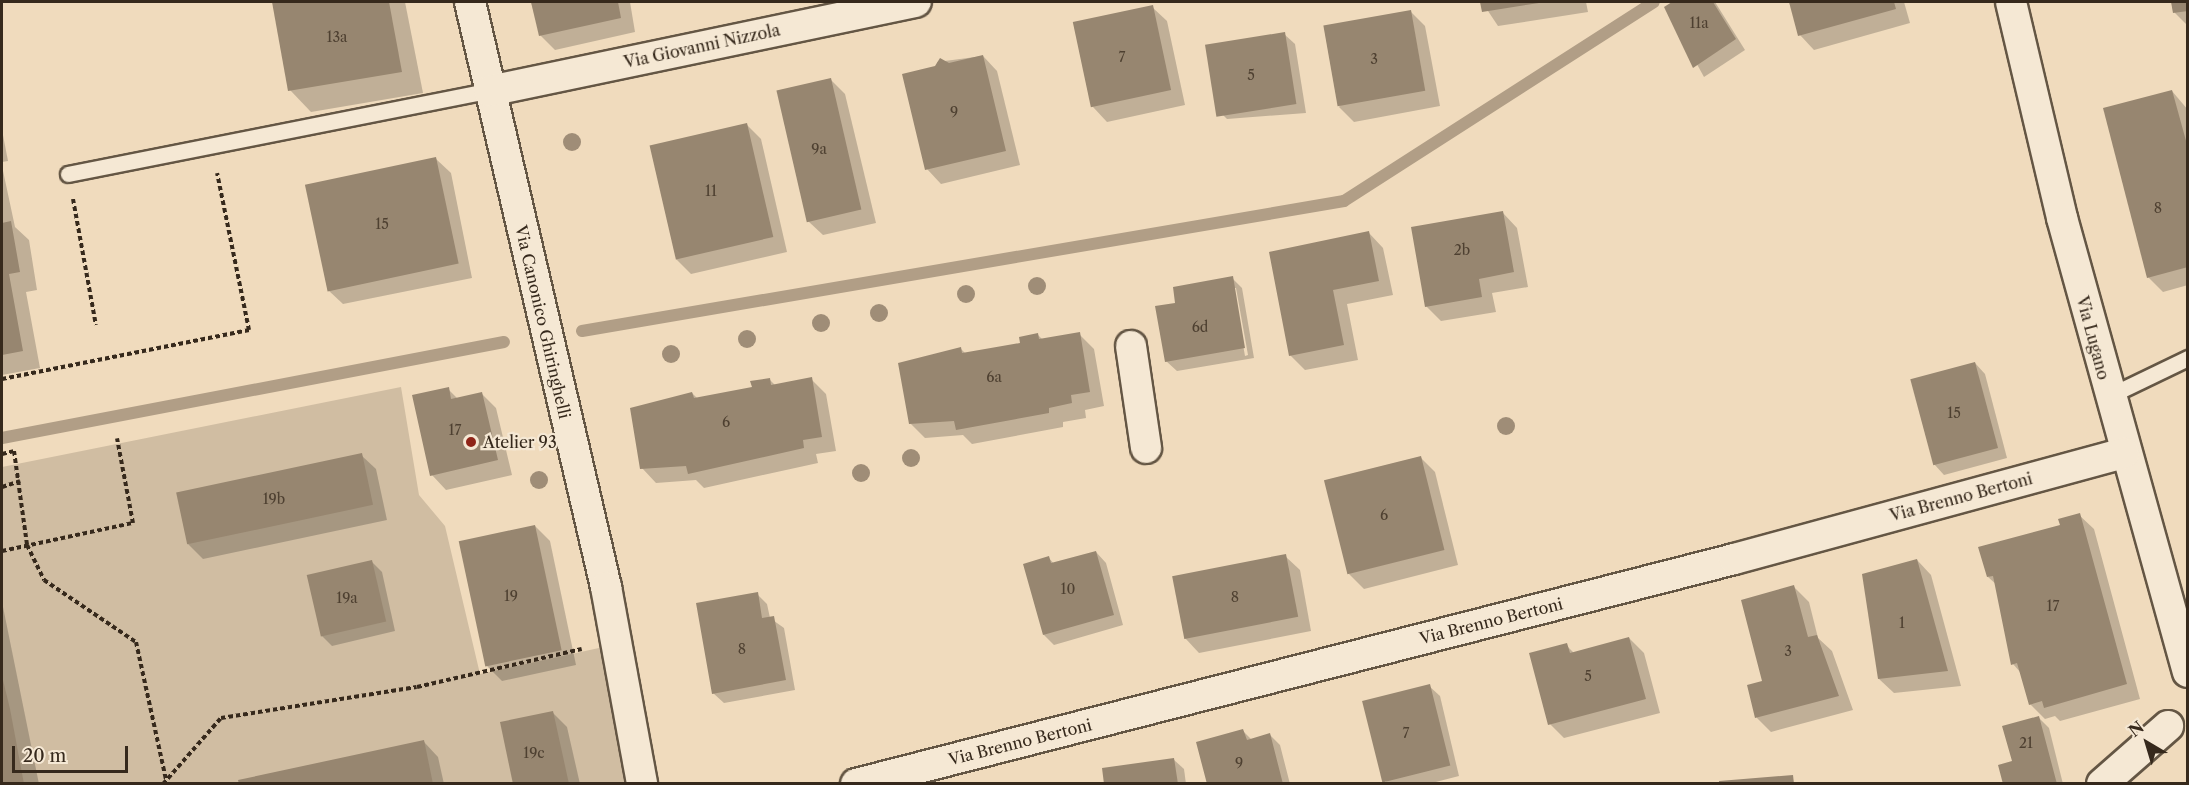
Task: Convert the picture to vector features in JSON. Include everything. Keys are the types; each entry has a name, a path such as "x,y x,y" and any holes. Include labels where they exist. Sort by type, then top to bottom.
{"street":[{"name":"Via Canonico Ghiringhelli","path":"470,2 618,641 642,783"},
{"name":"Via Giovanni Nizzola","path":"489,91 916,2"},
{"name":"Via Lugano","path":"2011,2 2109,396 2187,672"},
{"path":"1131,346 1146,448"},
{"name":"Via Brenno Bertoni","path":"856,783 1734,559 2124,453"},
{"path":"2102,783 2168,726"}],"lane":[{"path":"68,174 489,91"},
{"path":"2109,396 2187,358"}],"path":[{"path":"2,379 249,330 212,145"},
{"path":"68,174 96,325"},
{"path":"2,551 134,523 117,438"},
{"path":"2,454 14,451 20,481 27,545 44,580 136,642 164,782"},
{"path":"2,487 20,481"},
{"path":"164,782 221,718 417,687 618,641"}],"shaded area":[{"path":"401,387 419,495 445,526 480,674 608,646 637,784 2,784 2,467"}],"building":[{"path":"272,2 389,2 402,72 288,91"},
{"path":"531,2 618,2 621,18 539,36"},
{"path":"1480,2 1539,2 1539,3 1482,12"},
{"path":"1672,2 1713,2 1736,39 1693,68 1664,7"},
{"path":"1789,2 1894,2 1896,9 1798,36"},
{"path":"2171,2 2188,2 2188,11 2173,13"},
{"path":"1153,5 1171,90 1091,107 1073,22"},
{"path":"1411,10 1425,91 1338,106 1323,25"},
{"path":"1285,32 1296,104 1216,117 1205,45"},
{"path":"983,55 1006,151 925,170 902,74 935,66 940,58 949,63"},
{"path":"831,78 861,210 807,222 776,91"},
{"path":"2172,90 2188,148 2188,267 2147,278 2103,108"},
{"path":"747,123 773,237 676,259 650,145"},
{"path":"436,157 459,264 328,291 305,185"},
{"path":"1503,211 1514,272 1479,279 1482,297 1425,307 1411,227"},
{"path":"11,221 20,272 9,274 23,351 2,355 2,223"},
{"path":"1369,231 1379,281 1333,290 1344,345 1289,356 1269,252"},
{"path":"1233,276 1245,348 1165,362 1155,306 1175,303 1173,287"},
{"path":"1080,332 1090,392 1071,395 1072,403 1049,408 1049,413 956,430 954,421 909,424 898,363 961,347 962,353 1020,343 1019,337 1038,333 1039,339"},
{"path":"1975,362 1998,448 1933,465 1910,379"},
{"path":"812,377 822,437 803,440 804,448 688,474 686,466 640,469 630,408 692,392 694,398 752,387 750,381 770,378 771,385"},
{"path":"449,387 451,399 482,392 498,460 430,476 412,395"},
{"path":"362,453 373,505 187,544 176,493"},
{"path":"1421,456 1444,550 1347,574 1324,480"},
{"path":"2080,513 2127,684 2044,708 2042,701 2029,705 2017,663 2011,665 1993,576 1987,577 1978,547 2060,525 2058,519"},
{"path":"535,525 562,650 485,666 459,541"},
{"path":"1096,551 1114,615 1043,635 1023,564 1049,556 1051,563"},
{"path":"1286,554 1298,617 1184,639 1172,576"},
{"path":"1917,559 1948,671 1878,679 1862,574"},
{"path":"372,560 386,621 321,636 307,575"},
{"path":"1794,585 1808,637 1817,635 1839,696 1755,718 1747,685 1762,681 1741,600"},
{"path":"758,592 762,618 774,616 786,680 712,694 696,603"},
{"path":"1629,637 1646,699 1548,725 1529,653 1567,643 1570,653"},
{"path":"2,676 10,709 24,784 2,784"},
{"path":"1430,684 1450,766 1382,782 1362,701"},
{"path":"553,711 569,784 513,784 500,722"},
{"path":"2039,716 2057,784 2003,784 1998,765 2012,761 2002,726"},
{"path":"1243,729 1247,740 1270,733 1283,784 1207,784 1196,742"},
{"path":"424,740 433,784 239,784 238,780"},
{"path":"1174,758 1178,784 1104,784 1102,768"},
{"path":"1793,775 1794,784 1719,784 1719,781"}],"waterway":[{"path":"582,331 1344,201 1654,2"},
{"path":"2,438 504,342"}],"place":[{"name":"Atelier 93","path":"471,442"}]}
